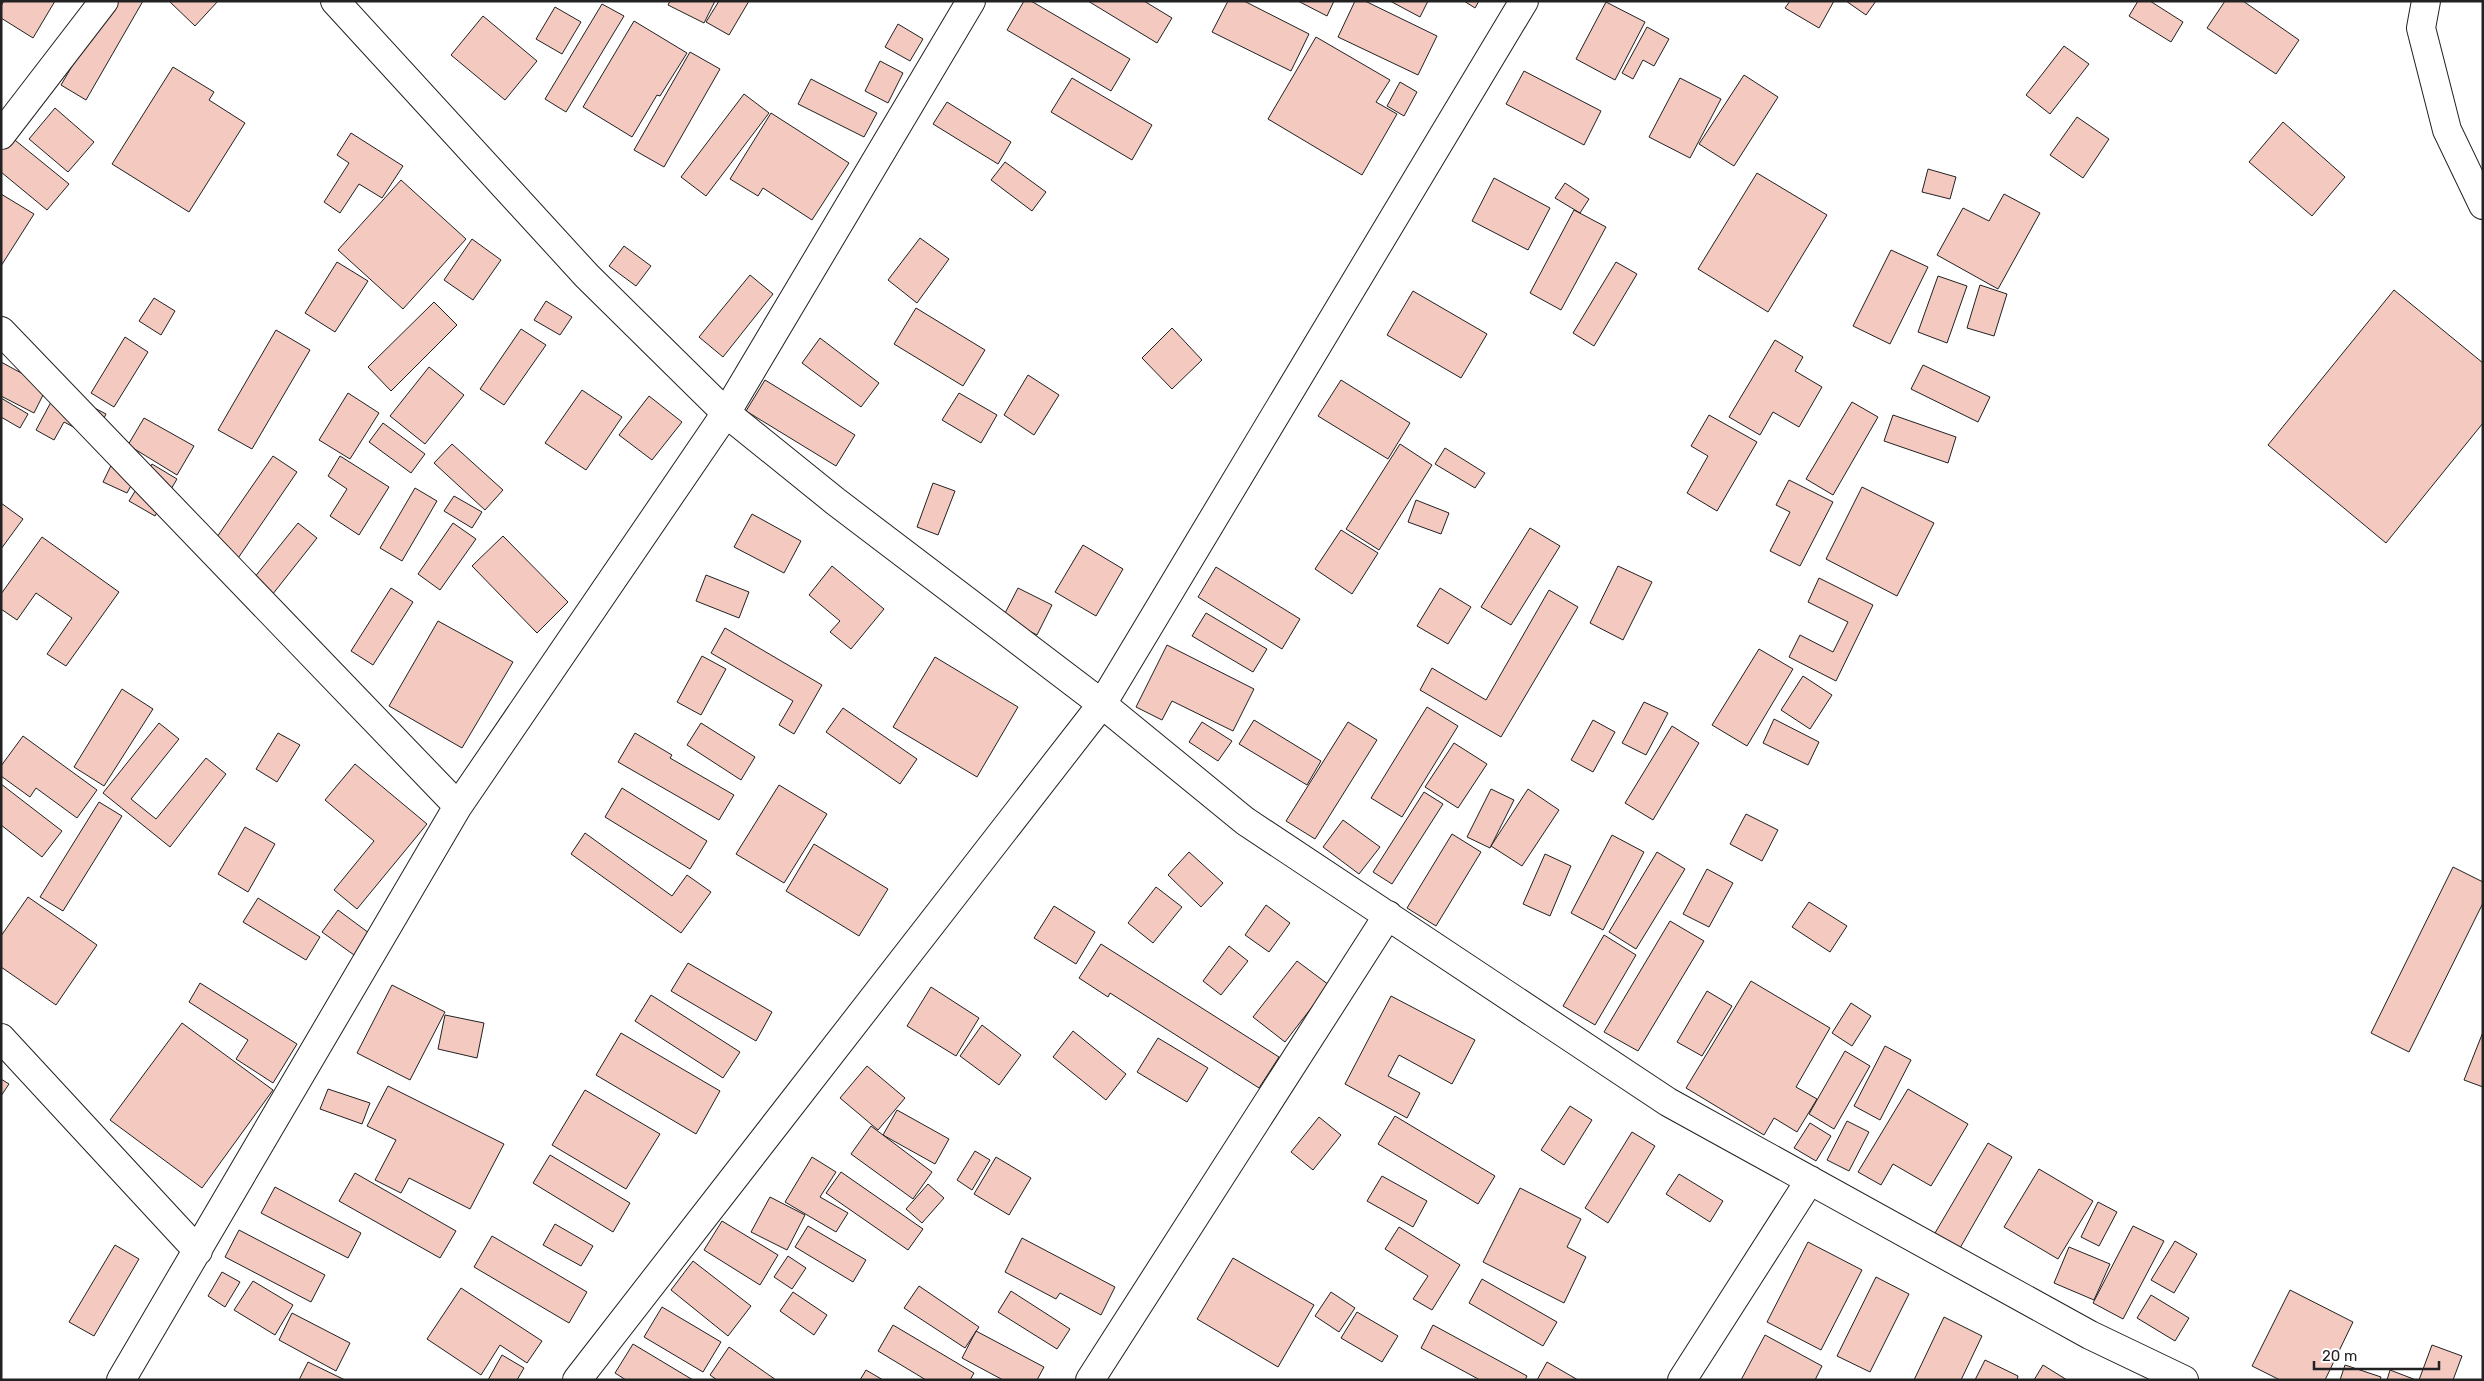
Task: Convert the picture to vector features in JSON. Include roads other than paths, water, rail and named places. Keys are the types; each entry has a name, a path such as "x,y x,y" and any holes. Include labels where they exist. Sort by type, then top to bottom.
{"street":[{"path":"1,135 104,1"},
{"path":"334,1 587,276 726,413 835,500 1102,704 1245,820 1668,1102 2090,1335 2184,1380"},
{"path":"120,1380 198,1251 458,806 726,413 971,1"},
{"path":"577,1380 1102,704 1524,1"},
{"path":"2426,1 2421,28 2447,130 2483,205"},
{"path":"1,331 458,806"},
{"path":"1090,1380 1388,915"},
{"path":"1,1038 198,1251"},
{"path":"1682,1380 1810,1180"}]}
